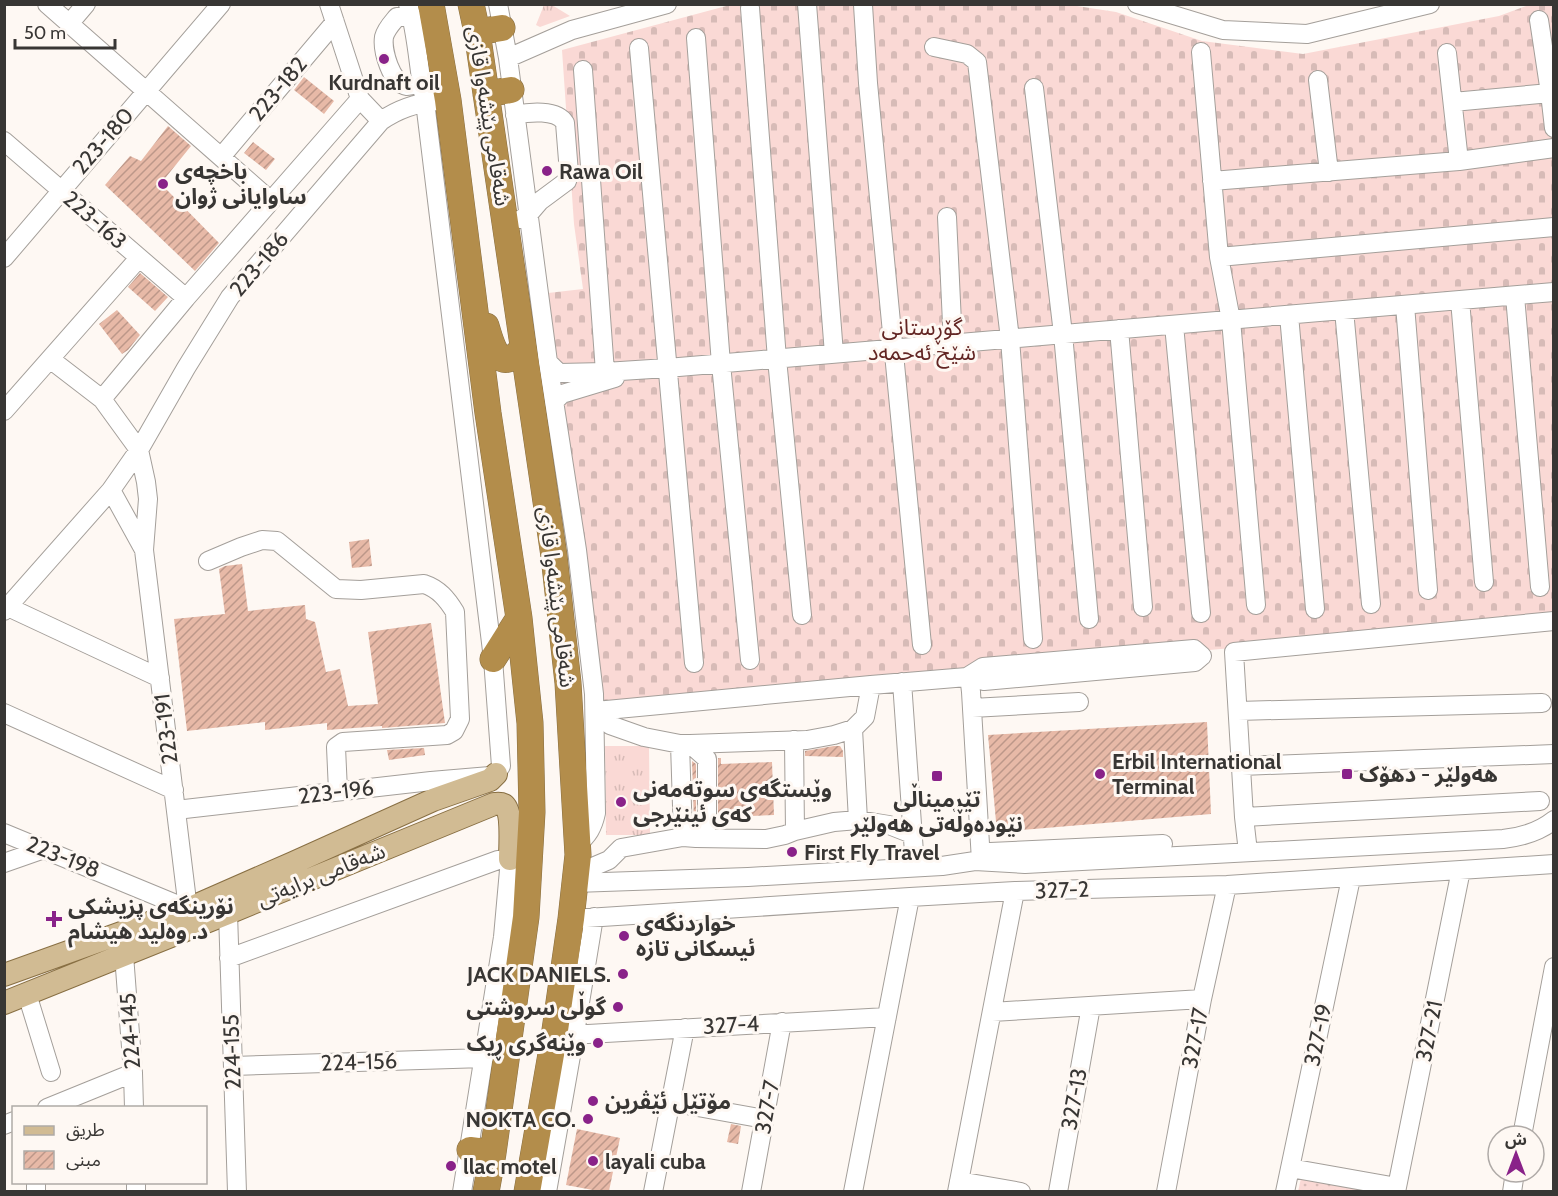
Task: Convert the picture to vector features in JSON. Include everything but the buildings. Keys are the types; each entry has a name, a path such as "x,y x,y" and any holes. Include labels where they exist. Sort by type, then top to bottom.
{"highway":[{"name":"شەقامی پێشەوا قازی","path":"471,4 486,94 518,221 523,348 541,472 566,553 568,682 578,855 575,879 583,918 554,1037 527,1191"},
{"name":"شەقامی پێشەوا قازی","path":"417,8 470,274 519,618 530,723 532,812 520,860 526,917 481,1152 486,1191"},
{"path":"477,32 500,16"},
{"path":"486,94 511,90"},
{"path":"470,274 497,356 504,360 511,359 523,348"},
{"path":"488,412 501,403 509,402 515,405 521,413 541,472"},
{"path":"493,659 519,618"},
{"path":"536,1145 548,1184"}],"main road":[{"name":"شەقامی برایەتی","path":"4,1003 228,913 433,800 490,780 496,774"},
{"name":"شەقامی برایەتی","path":"4,975 494,804 504,806 520,860"}],"street":[{"path":"47,4 271,201"},
{"path":"69,24 86,4"},
{"path":"146,91 221,4"},
{"path":"329,4 360,99 381,121"},
{"path":"508,58 572,30 667,4"},
{"path":"807,4 834,354"},
{"path":"1137,4 1223,30 1307,34 1430,4"},
{"path":"863,5 869,95 922,645"},
{"path":"421,83 407,86 398,82 390,71 384,40 386,31 397,17 417,8 421,83 436,101 493,659 501,759 501,766 496,774"},
{"path":"750,8 777,359 802,615"},
{"path":"500,16 515,115 518,221 548,363 554,402 566,553 596,711 596,813 591,829 586,837 577,844"},
{"path":"1539,20 1554,128"},
{"name":"223-182","path":"221,157 335,22"},
{"path":"696,38 721,364 750,660"},
{"path":"934,47 967,54 977,62 1010,339 1033,639"},
{"path":"639,48 694,663"},
{"path":"1201,52 1219,257 1231,320 1256,605"},
{"path":"1447,53 1459,160"},
{"path":"583,70 605,372"},
{"path":"1318,80 1329,172"},
{"path":"1034,88 1064,334 1089,619"},
{"name":"223-180","path":"4,258 146,91"},
{"path":"1453,102 1550,93"},
{"path":"102,399 186,298 360,99"},
{"name":"223-186","path":"6,609 111,490 139,450 230,297 381,121 401,109 436,101"},
{"path":"515,115 557,114 563,119 569,173 567,181 518,221"},
{"name":"223-163","path":"4,141 186,298"},
{"path":"1212,181 1459,160 1554,148"},
{"path":"947,217 953,344"},
{"path":"1219,257 1554,227"},
{"path":"4,411 139,258"},
{"path":"548,363 559,372 667,368 1554,292"},
{"path":"1515,296 1540,587"},
{"path":"1460,300 1484,582"},
{"path":"1405,305 1428,590"},
{"path":"1344,310 1371,604"},
{"path":"1289,315 1315,609"},
{"path":"1174,325 1201,613"},
{"path":"1119,329 1143,607"},
{"path":"50,359 102,399 139,450 148,499 144,550"},
{"path":"554,402 562,394 599,382 667,368"},
{"path":"111,490 144,550"},
{"path":"208,561 262,540 277,541 336,589 361,590 424,584 434,587 455,612 460,719 454,731 447,735 343,742 336,747 338,791"},
{"name":"223-191","path":"144,550 188,909"},
{"path":"6,609 160,678"},
{"path":"596,711 967,677 983,667 1194,649 1202,656 1554,621"},
{"path":"1234,652 1247,846"},
{"path":"967,677 970,683 972,708 981,857"},
{"path":"902,682 914,862"},
{"path":"596,711 610,724 644,737 685,744 807,740 853,729 865,717 871,685"},
{"path":"972,708 1079,702"},
{"path":"1238,711 1542,703"},
{"path":"4,713 174,790"},
{"path":"853,729 858,820"},
{"path":"794,740 795,831"},
{"path":"685,744 690,837"},
{"path":"685,744 707,759 707,824 706,828 690,837"},
{"path":"1242,766 1554,754"},
{"name":"223-196","path":"176,810 496,774"},
{"path":"1244,817 1540,801"},
{"path":"575,879 748,877 981,857 1247,846 1500,828 1554,819"},
{"path":"575,879 609,860 621,848 690,837 766,839 834,822 858,820 889,825 912,834"},
{"name":"223-198","path":"4,833 188,909"},
{"path":"4,863 44,849"},
{"path":"229,958 498,860 520,860 503,937 484,1058 481,1152 462,1191"},
{"name":"327-2","path":"583,918 1016,891 1227,885 1554,864"},
{"name":"327-21","path":"1396,1189 1461,870"},
{"name":"327-19","path":"1285,1191 1351,878"},
{"name":"327-17","path":"1166,1191 1202,999 1227,885"},
{"path":"1016,891 958,1186 1021,1191"},
{"path":"854,1191 910,897"},
{"name":"224-155","path":"228,913 237,1191"},
{"path":"548,1184 575,1033 583,918"},
{"name":"224-145","path":"124,955 134,1106"},
{"path":"1524,1124 1553,974"},
{"path":"27,994 51,1072"},
{"path":"992,1012 1202,999"},
{"name":"327-13","path":"1058,1191 1091,1006"},
{"name":"327-4","path":"575,1033 887,1017"},
{"name":"327-7","path":"751,1191 782,1022"},
{"path":"653,1191 685,1028"},
{"name":"224-156","path":"233,1066 484,1058"},
{"path":"50,1106 133,1073"},
{"path":"670,1102 764,1119"},
{"path":"1290,1168 1396,1189"}],"green space":[{"name":"گۆڕستانی شێخ ئەحمەد","path":"1064,4 1116,12 1202,41 1303,54 1499,16 1529,5 1553,5 1553,620 603,703 548,293 583,289 574,224 562,50 730,5"},
{"path":"544,5 552,5 570,16 540,27 536,25"},
{"path":"605,746 649,746 650,835 606,835"},
{"path":"1301,1178 1377,1192 1298,1192"}],"place":[{"name":"Kurdnaft oil","path":"384,59"},
{"name":"Rawa Oil","path":"547,171"},
{"name":"باخچەی ساوایانی ژوان","path":"163,184"},
{"name":"Erbil International Terminal","path":"1100,774"},
{"name":"هەولێر - دهۆک","path":"1347,774"},
{"name":"تێرمیناڵی نێودەوڵەتی هەولێر","path":"937,776"},
{"name":"وێستگەی سوتەمەنی کەی ئینێرجی","path":"621,802"},
{"name":"First Fly Travel","path":"792,852"},
{"name":"نۆرینگەی پزیشکی د. وەلید هیشام","path":"54,919"},
{"name":"خواردنگەی ئیسکانی تازە","path":"624,936"},
{"name":"JACK DANIELS.","path":"623,974"},
{"name":"گوڵی سروشتی","path":"618,1007"},
{"name":"وێنەگری ڕیک","path":"598,1043"},
{"name":"مۆتێل ئێڤرین","path":"593,1101"},
{"name":"NOKTA CO.","path":"588,1119"},
{"name":"layali cuba","path":"593,1161"},
{"name":"llac motel","path":"451,1166"}]}
